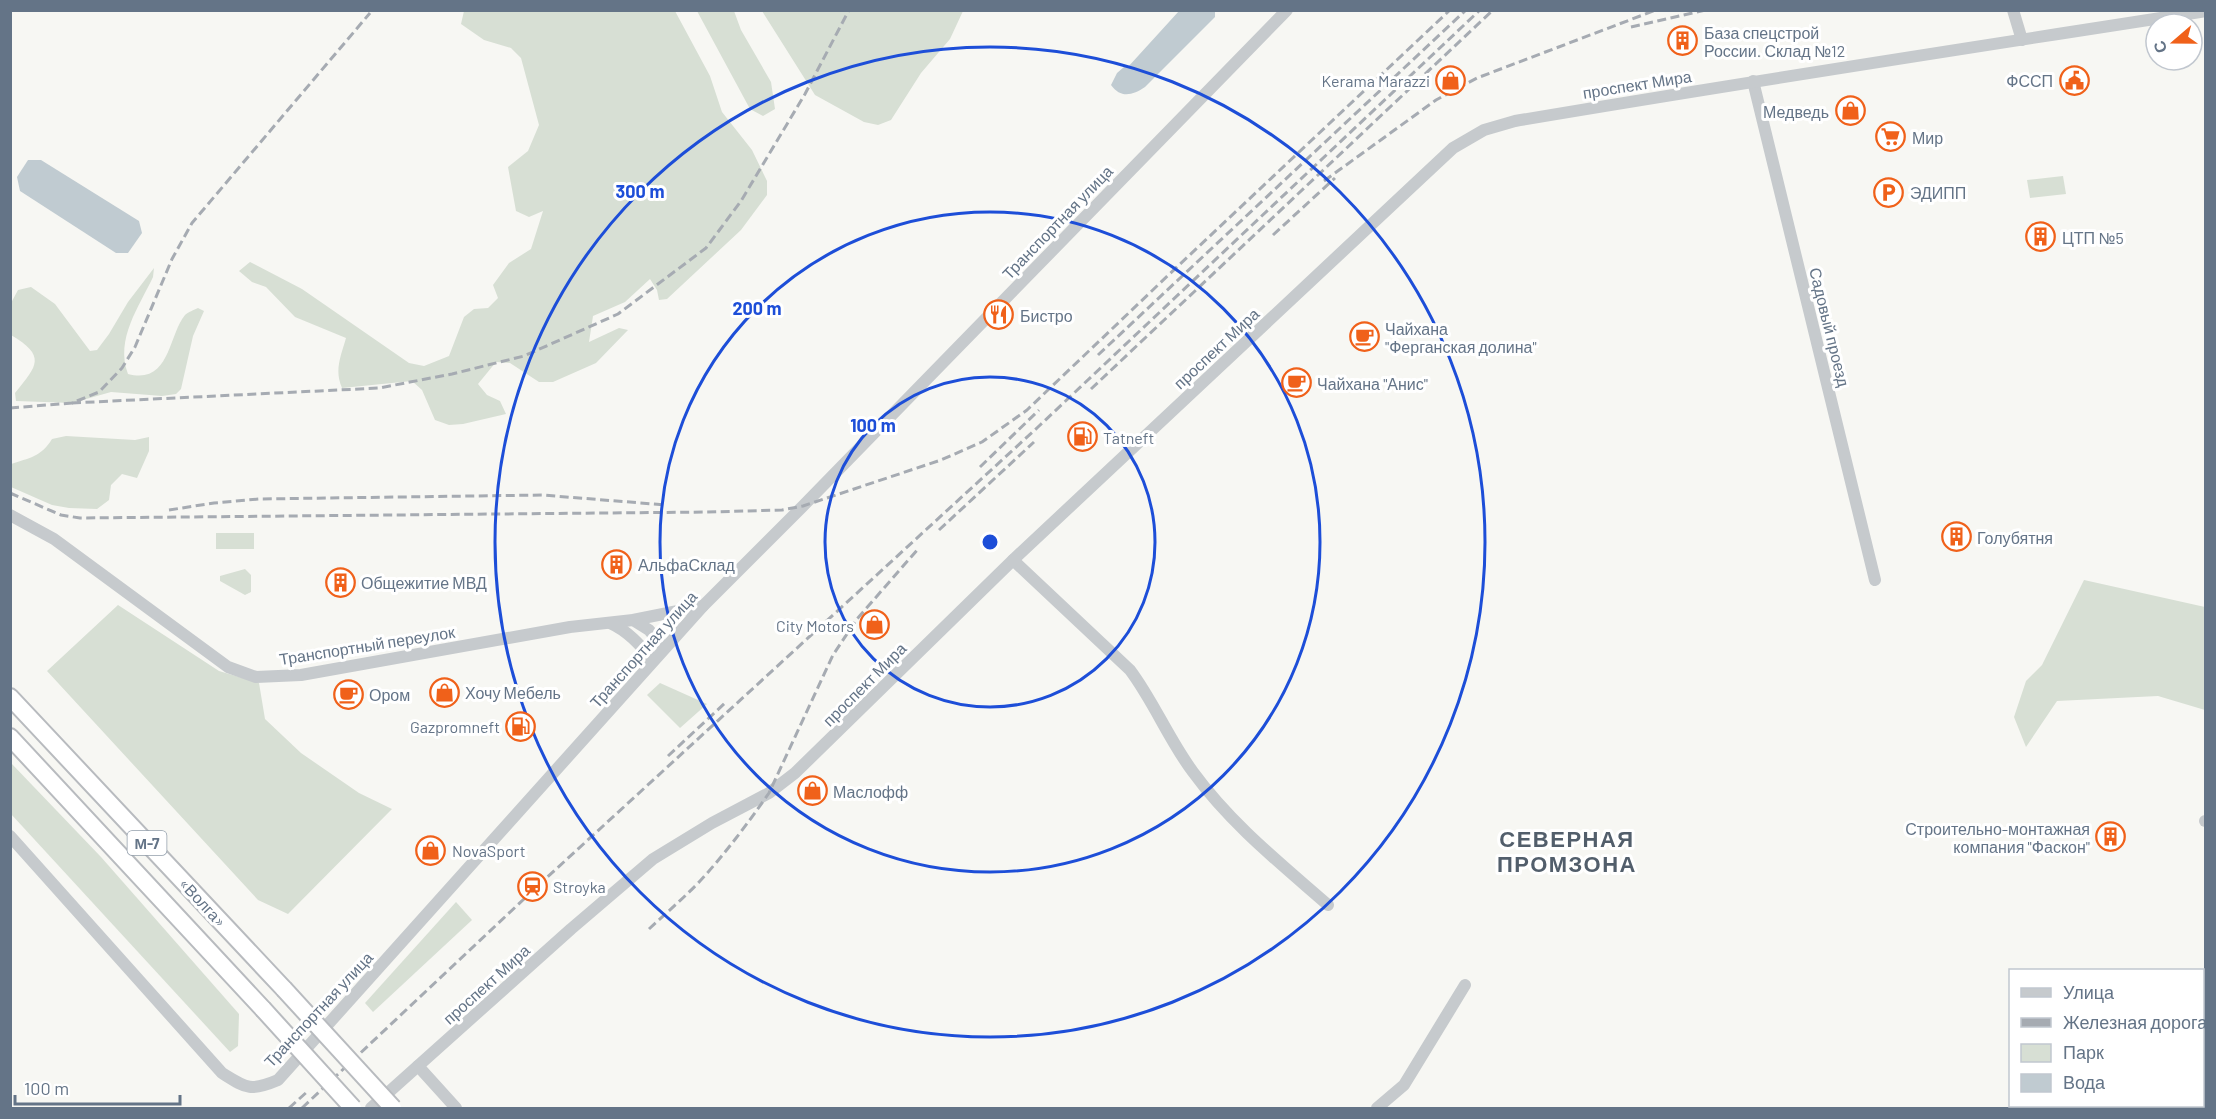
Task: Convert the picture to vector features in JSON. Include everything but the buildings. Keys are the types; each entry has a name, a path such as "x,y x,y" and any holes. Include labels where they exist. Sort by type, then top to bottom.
{"highway":[{"name":"«Волга»","path":"10,697 393,1108"},
{"name":"«Волга»","path":"10,737 353,1108"}],"street":[{"name":"Транспортная улица","path":"10,836 222,1072 243,1086 261,1087 278,1080 703,606 1287,10"},
{"path":"2013,10 2022,40"},
{"name":"проспект Мира","path":"371,1108 653,859 712,823 769,793 795,773 1012,560 1453,148 1484,130 1515,121 1753,81 2205,11"},
{"name":"Садовый проезд","path":"1753,81 1875,580"},
{"name":"Транспортный переулок","path":"10,515 54,539 228,667 256,677 301,675 570,627 633,620 703,606"},
{"path":"1012,560 1130,670 1193,772 1245,833 1328,905"},
{"path":"633,620 649,630 664,648"},
{"path":"610,623 621,627 653,660"},
{"path":"1377,1108 1404,1085 1465,985"},
{"path":"418,1066 456,1108"}],"green space":[{"path":"464,11 675,11 710,76 722,112 752,150 767,181 767,195 741,230 667,299 659,300 657,290 650,279 625,302 593,316 589,342 619,328 628,330 596,363 553,382 539,382 510,363 496,362 478,384 487,395 500,401 506,414 449,425 435,420 422,390 412,381 342,388 338,369 346,338 295,317 266,287 252,282 239,271 250,262 302,289 409,363 424,366 449,356 464,317 474,309 488,308 498,298 493,285 509,263 531,249 543,211 529,217 516,211 508,167 528,151 539,125 521,58 511,48 484,40 461,24"},
{"path":"697,11 734,11 741,30 771,82 775,109 763,116 750,109"},
{"path":"762,11 963,11 950,39 921,73 891,120 878,125 864,122 815,95"},
{"path":"2063,176 2066,194 2030,198 2027,180"},
{"path":"154,268 153,277 130,324 124,348 125,361 128,374 142,375 152,372 160,366 166,356 185,315 198,308 204,311 193,336 181,389 176,394 162,396 111,392 72,403 16,401 15,393 29,375 35,361 30,349 11,335 11,303 18,290 31,287 55,304 90,351 97,350 128,302"},
{"path":"66,436 135,440 149,437 149,451 137,478 122,474 111,485 109,500 97,509 52,505 11,487 11,464 39,453 52,439"},
{"path":"216,533 254,533 254,549 216,549"},
{"path":"245,569 251,575 251,592 245,595 220,581 220,576"},
{"path":"2084,580 2205,607 2205,710 2158,696 2057,701 2026,747 2014,717 2026,681 2042,665"},
{"path":"118,605 219,671 259,683 265,719 301,753 359,793 392,809 288,914 258,900 47,671"},
{"path":"660,683 707,704 680,728 647,695"},
{"path":"11,763 101,857 239,1014 238,1046 230,1052 11,814"},
{"path":"456,902 472,920 373,1012 365,1003"}],"water":[{"path":"1179,11 1215,11 1215,17 1145,87 1127,94 1115,89 1111,85 1117,73 1124,67 1128,67"},
{"path":"28,160 41,160 139,221 142,233 128,253 116,253 20,191 17,177"}],"railway":[{"path":"72,403 379,388 452,374 524,356 618,314 706,248 741,201 805,94 849,10"},
{"path":"10,493 61,515 80,518 782,510 803,506 941,460 982,442 1027,410 1450,10"},
{"path":"1098,355 1466,10"},
{"path":"302,1108 542,882 1038,427 1480,10"},
{"path":"1091,389 1493,10"},
{"path":"1324,181 1436,100 1477,78 1656,10"},
{"path":"1631,27 1706,10"},
{"path":"10,408 72,403 99,392 122,368 135,347 172,259 192,223 370,13"},
{"path":"1273,235 1335,178"},
{"path":"980,467 1039,410"},
{"path":"939,530 1034,442"},
{"path":"169,510 259,499 542,495 666,505"},
{"path":"649,929 709,871 769,793 833,655 857,619 918,549"},
{"path":"668,756 725,703"},
{"path":"289,1108 308,1091"}],"place":[{"name":"База спецстрой России. Склад №12","path":"1683,41"},
{"name":"Kerama Marazzi","path":"1451,80"},
{"name":"ФССП","path":"2074,80"},
{"name":"Медведь","path":"1850,111"},
{"name":"Мир","path":"1891,137"},
{"name":"ЭДИПП","path":"1889,192"},
{"name":"ЦТП №5","path":"2041,237"},
{"name":"Бистро","path":"999,315"},
{"name":"Чайхана \"Ферганская долина\"","path":"1364,337"},
{"name":"Чайхана \"Анис\"","path":"1296,383"},
{"name":"Tatneft","path":"1082,437"},
{"name":"Голубятня","path":"1956,537"},
{"name":"АльфаСклад","path":"617,564"},
{"name":"Общежитие МВД","path":"340,582"},
{"name":"City Motors","path":"875,625"},
{"name":"Хочу Мебель","path":"444,692"},
{"name":"Ором","path":"348,694"},
{"name":"Gazpromneft","path":"521,726"},
{"name":"Маслофф","path":"812,791"},
{"name":"Строительно-монтажная компания \"Фаскон\"","path":"2111,837"},
{"name":"NovaSport","path":"431,850"},
{"name":"Stroyka","path":"532,886"}],"district":[{"name":"СЕВЕРНАЯ ПРОМЗОНА","path":"1567,850"}]}
